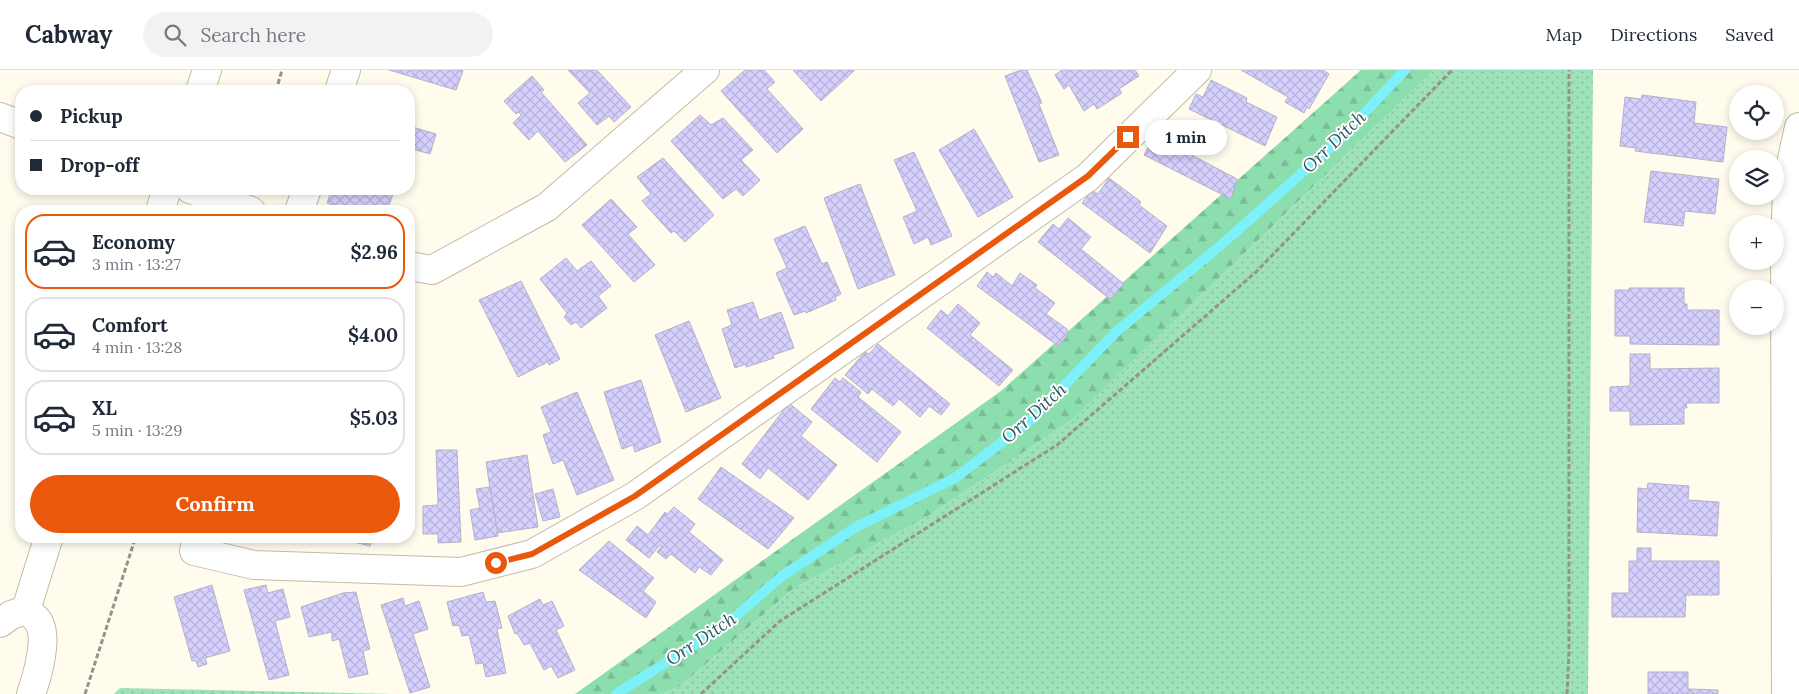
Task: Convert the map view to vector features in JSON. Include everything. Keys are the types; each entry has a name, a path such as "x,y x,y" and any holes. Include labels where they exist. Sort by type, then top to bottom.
{"street":[{"path":"202,85 207,70"},
{"path":"341,85 346,70"},
{"path":"415,267 432,270 547,207 705,70"},
{"path":"197,543 194,551 254,565 461,572 532,554 635,496 1088,176 1197,70"},
{"path":"0,117 15,123"},
{"path":"1786,694 1793,556 1785,236 1788,177 1799,127"},
{"path":"207,195 234,205"},
{"path":"26,610 47,543"},
{"path":"0,623 11,615 26,610"},
{"path":"26,610 39,622 42,639 39,670 31,694"}],"path":[{"path":"278,85 282,70"},
{"path":"701,694 780,621 1057,445 1256,272 1452,70"},
{"path":"1567,694 1569,652 1569,70"},
{"path":"84,694 134,543"}],"green space":[{"path":"1361,70 1434,70 1072,420 925,518 793,589 679,687 660,694 575,694 1001,391"},
{"path":"1434,70 1593,70 1588,694 660,694 679,687 793,589 925,518 1072,420"},
{"path":"120,688 395,694 114,694"}],"building":[{"path":"389,70 460,70 463,71 456,90"},
{"path":"568,70 597,70 631,107 614,122 609,116 597,125 578,103 590,93"},
{"path":"745,70 764,70 775,82 767,89 803,129 777,153 721,91"},
{"path":"793,70 853,70 854,71 821,101"},
{"path":"1021,70 1027,70 1042,103 1039,104 1059,155 1039,162 1005,76"},
{"path":"1062,70 1135,70 1139,76 1119,89 1122,93 1097,109 1094,104 1084,111 1069,85 1064,89 1055,75"},
{"path":"1241,70 1323,70 1329,74 1309,109 1307,107 1304,113 1285,102 1288,97"},
{"path":"532,76 544,90 541,92 587,145 565,162 538,131 529,140 513,123 521,115 519,112 516,114 504,101"},
{"path":"1211,80 1247,98 1246,102 1277,117 1265,146 1189,109 1196,94 1203,97"},
{"path":"1642,95 1696,102 1694,123 1727,127 1723,162 1635,151 1636,148 1620,146 1625,97 1641,99"},
{"path":"700,115 711,125 723,118 753,150 741,160 760,180 743,196 736,189 723,199 671,141"},
{"path":"1170,126 1195,140 1188,153 1237,179 1231,199 1144,155 1155,135 1162,139"},
{"path":"415,128 436,134 430,154 415,150"},
{"path":"974,129 1013,197 978,217 939,150"},
{"path":"914,152 952,236 931,245 928,237 914,244 903,217 917,211 894,160"},
{"path":"663,158 714,215 685,242 674,231 671,233 642,201 651,194 637,177"},
{"path":"1651,171 1719,179 1715,214 1685,211 1683,226 1644,222"},
{"path":"1109,178 1141,202 1139,205 1167,226 1150,253 1082,203 1092,190 1098,194"},
{"path":"860,184 895,275 858,289 824,198"},
{"path":"330,195 393,195 389,205 333,205 327,203"},
{"path":"611,199 637,227 628,234 655,265 634,282 582,225"},
{"path":"1068,218 1091,237 1081,249 1124,284 1110,299 1038,242 1053,224 1059,229"},
{"path":"805,226 822,264 827,262 841,294 835,297 836,300 806,313 805,311 794,315 776,273 787,268 774,239"},
{"path":"566,258 577,271 591,261 611,286 598,296 607,308 581,328 576,322 571,325 564,317 567,313 540,279"},
{"path":"987,272 993,277 996,273 1012,286 1020,273 1037,285 1035,288 1055,303 1046,314 1067,329 1068,335 1058,346 977,286"},
{"path":"521,281 560,359 549,365 546,359 546,363 518,377 479,300"},
{"path":"1629,288 1684,288 1684,304 1687,304 1687,310 1719,310 1719,345 1630,344 1630,336 1615,336 1615,290 1629,290"},
{"path":"753,302 759,320 781,312 794,348 773,355 774,358 746,367 746,364 735,368 722,329 732,325 727,310"},
{"path":"958,304 980,323 970,335 1013,370 999,386 927,328 941,310 948,316"},
{"path":"689,321 721,398 686,412 655,335"},
{"path":"878,344 950,404 941,415 929,406 920,417 899,399 893,406 872,389 868,394 845,375 865,352 869,354"},
{"path":"1630,354 1650,354 1650,369 1719,368 1719,403 1686,403 1687,408 1684,408 1684,424 1630,425 1630,411 1610,411 1610,387 1630,386"},
{"path":"835,378 840,382 843,378 861,392 858,397 901,432 877,462 811,409"},
{"path":"641,380 661,442 635,452 633,445 622,449 604,392"},
{"path":"577,392 614,480 577,495 563,460 553,464 543,435 551,432 541,407"},
{"path":"789,403 812,422 801,436 837,465 808,500 768,468 760,479 742,464"},
{"path":"436,450 457,450 461,542 438,543 438,534 423,534 423,506 438,505"},
{"path":"527,455 538,527 497,533 486,462"},
{"path":"721,467 794,518 768,549 698,499"},
{"path":"1648,483 1689,486 1688,500 1719,502 1717,536 1637,532 1638,488 1647,489"},
{"path":"490,487 498,536 475,540 470,510 480,508 476,489"},
{"path":"553,489 560,517 543,521 535,494"},
{"path":"674,507 695,524 689,532 723,560 711,575 699,567 695,573 671,554 666,559 657,552 662,546 660,545 649,558 626,540 637,526 648,535 665,512 667,514"},
{"path":"609,541 654,578 643,591 656,602 646,618 579,570"},
{"path":"358,543 371,543 370,546"},
{"path":"1637,548 1651,548 1651,561 1719,561 1719,595 1686,595 1685,617 1612,617 1612,593 1629,593 1629,561 1637,561"},
{"path":"212,585 230,651 205,658 207,664 198,667 196,661 192,661 174,597"},
{"path":"266,585 268,593 283,589 290,617 275,621 289,675 269,680 244,590"},
{"path":"356,592 370,649 363,651 368,674 349,678 339,639 332,641 332,632 309,637 301,607 343,593"},
{"path":"483,592 486,602 495,601 502,628 497,629 506,673 486,677 483,663 476,664 469,635 462,636 459,625 453,626 447,602"},
{"path":"403,598 405,606 419,601 428,629 413,634 430,687 410,693 381,605"},
{"path":"540,599 543,605 552,601 564,626 556,630 575,670 558,678 551,666 544,670 530,643 524,645 517,633 515,634 508,616"},
{"path":"1648,672 1688,672 1688,689 1718,690 1718,694 1648,694"}],"waterway":[{"name":"Orr Ditch","path":"616,694 727,624 782,576 856,527 955,478 1031,420 1116,332 1227,240 1341,138 1405,70"}],"route":[{"path":"496,563 532,554 635,496 1088,176 1128,137"}]}
